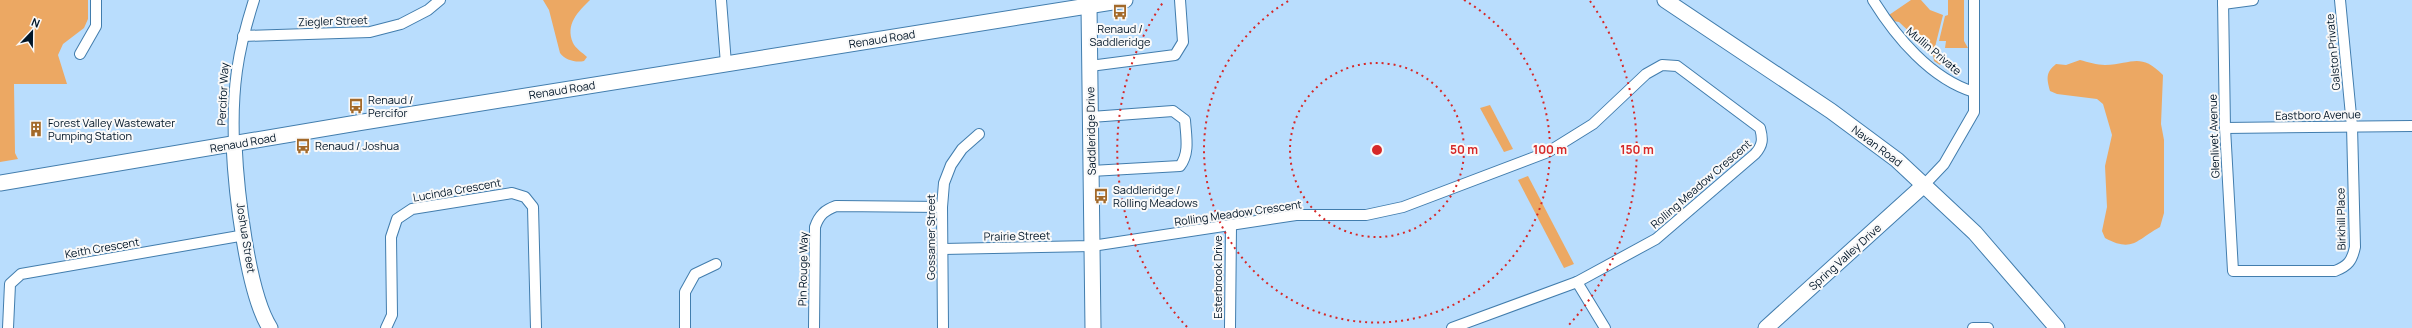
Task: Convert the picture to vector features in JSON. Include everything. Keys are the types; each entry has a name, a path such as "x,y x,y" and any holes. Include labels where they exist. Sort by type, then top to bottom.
{"street":[{"path":"80,54 96,26 96,0"},
{"name":"Percifor Way","path":"234,144 234,87 243,36 254,0"},
{"name":"Ziegler Street","path":"243,36 370,32 401,24 428,10 440,0"},
{"path":"721,0 726,64"},
{"name":"Renaud Road","path":"0,183 1125,0"},
{"path":"1090,66 1175,55 1183,42 1180,0"},
{"name":"Navan Road","path":"1666,0 1837,116 1897,160 1975,234 2056,328"},
{"name":"Mullin Private","path":"1873,0 1896,35 1909,48 1958,87 1974,92"},
{"path":"1924,185 1944,164 1970,122 1974,112 1974,0"},
{"path":"2223,2 2253,0"},
{"name":"Galston Private","path":"2340,0 2352,126"},
{"name":"Glenlivet Avenue","path":"2223,2 2225,128 2232,271"},
{"name":"Saddleridge Drive","path":"1090,6 1093,328"},
{"name":"Rolling Meadow Crescent","path":"1092,246 1296,215 1366,215 1402,207 1548,152 1593,124 1646,74 1662,66 1677,66 1760,128 1763,139 1761,147 1755,154 1656,239 1577,282 1452,328"},
{"path":"1091,117 1173,111 1185,120 1187,138 1185,159 1180,166 1091,171"},
{"name":"Birkhill Place","path":"2232,271 2335,271 2345,267 2349,263 2353,258 2355,247 2352,126"},
{"name":"Eastboro Avenue","path":"2225,128 2412,126"},
{"name":"Gossamer Street","path":"943,328 942,207 944,183 951,165 962,150 979,134"},
{"name":"Joshua Street","path":"234,144 245,235 256,294 264,317 270,328"},
{"name":"Spring Valley Drive","path":"1766,328 1924,185"},
{"name":"Lucinda Crescent","path":"386,328 392,315 391,237 398,218 412,209 512,193 525,198 533,207 536,328"},
{"name":"Pin Rouge Way","path":"814,328 815,227 819,218 827,209 836,206 942,207"},
{"name":"Esterbrook Drive","path":"1230,328 1231,226"},
{"name":"Keith Crescent","path":"8,328 10,284 21,274 245,235"},
{"name":"Prairie Street","path":"943,249 1092,246"},
{"path":"685,328 685,292 695,274 716,264"},
{"path":"1577,282 1605,328"},
{"path":"1973,328 1988,328"}],"shaded area":[{"path":"0,0 88,0 88,19 84,28 63,44 58,55 67,84 14,84 15,153 18,159 0,162"},
{"path":"543,0 590,0 577,14 571,30 574,45 587,57 584,61 578,62 571,60 560,53 549,10"},
{"path":"1911,0 1921,0 1930,10 1943,15 1934,51 1944,59 1940,65 1934,61 1933,54 1899,22 1893,21 1889,15"},
{"path":"1948,0 1964,0 1964,41 1968,48 1945,48 1946,41 1939,41 1945,16 1948,15"},
{"path":"2080,60 2105,65 2142,61 2155,68 2163,75 2161,124 2164,140 2164,213 2160,227 2128,245 2114,242 2105,238 2102,231 2107,207 2105,166 2112,135 2103,104 2097,99 2057,94 2050,91 2048,73 2052,67 2056,64 2066,65"},
{"path":"1490,105 1513,149 1504,152 1480,108"},
{"path":"1528,176 1574,264 1564,268 1518,180"}],"place":[{"name":"Renaud / Saddleridge","path":"1120,12"},
{"name":"Renaud / Percifor","path":"356,106"},
{"name":"Forest Valley Wastewater Pumping Station","path":"36,129"},
{"name":"Renaud / Joshua","path":"303,146"},
{"name":"Saddleridge / Rolling Meadows","path":"1101,196"}]}
